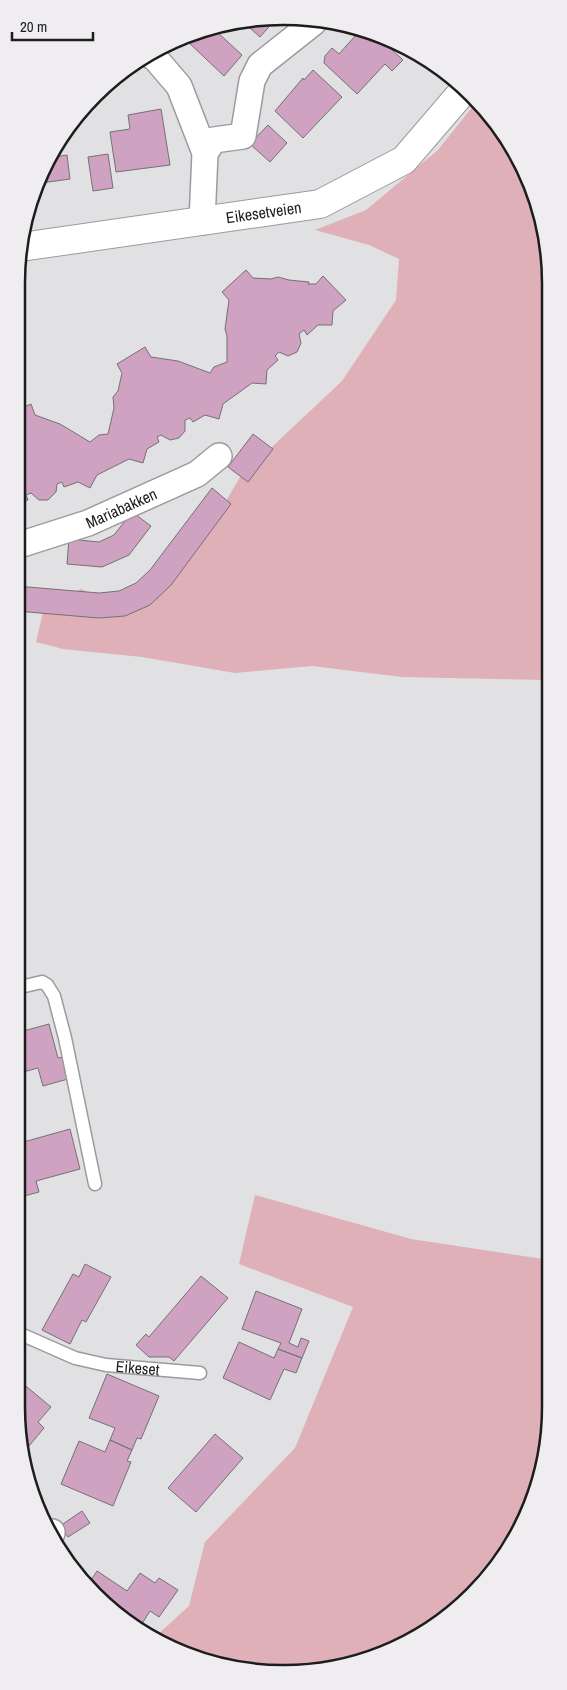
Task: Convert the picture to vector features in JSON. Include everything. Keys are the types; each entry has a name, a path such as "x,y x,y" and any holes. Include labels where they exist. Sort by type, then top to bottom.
{"main road":[{"name":"Eikesetveien","path":"28,246 320,204 404,160 460,95"}],"street":[{"path":"205,153 214,140 243,136 251,101 252,82 260,65 309,27"},
{"path":"156,59 179,86 205,153 202,222"},
{"name":"Mariabakken","path":"25,543 88,523 197,474 219,456"}],"lane":[{"path":"25,986 42,982 47,985 54,996 65,1038 95,1184"},
{"name":"Eikeset","path":"25,1336 75,1358 106,1365 200,1373"}],"shaded area":[{"path":"472,107 489,126 515,169 528,200 537,233 542,284 542,680 402,677 312,666 235,673 142,657 63,649 36,642 44,608 81,589 135,612 177,577 208,532 240,477 342,381 396,300 399,259 369,245 315,230 366,210 438,150"},
{"path":"255,1195 411,1239 542,1259 542,1406 540,1440 528,1490 515,1521 489,1564 454,1601 413,1630 367,1651 317,1663 284,1665 250,1663 200,1651 160,1633 189,1606 205,1542 295,1448 353,1307 239,1264"}],"building":[{"path":"270,26 260,37 249,27"},
{"path":"219,34 242,55 224,76 189,43"},
{"path":"355,36 391,49 403,60 392,71 385,64 357,94 324,63 325,56 332,48 339,54"},
{"path":"313,70 342,97 303,138 275,111 303,78 304,80"},
{"path":"161,109 170,165 116,172 110,132 130,129 128,115"},
{"path":"268,125 287,143 270,162 250,144"},
{"path":"108,154 113,188 93,191 88,157"},
{"path":"67,155 70,179 46,182 52,169 59,156"},
{"path":"246,270 253,278 271,279 278,277 309,282 308,284 316,284 323,276 346,300 333,311 332,325 318,325 307,335 304,330 299,334 301,343 297,352 288,356 279,352 275,356 278,360 267,370 266,384 252,383 223,404 219,419 205,415 193,422 190,418 185,420 185,431 179,438 170,440 161,435 157,437 159,442 147,449 143,463 129,459 97,475 90,488 78,482 64,487 62,482 57,484 56,492 48,500 39,500 31,493 26,495 28,500 25,501 25,406 31,404 35,415 60,424 90,442 99,435 108,434 114,408 113,397 118,391 122,373 117,364 145,347 151,357 178,361 210,373 214,367 227,362 227,336 225,329 229,300 222,292"},
{"path":"253,434 273,449 248,482 228,467"},
{"path":"212,488 231,504 171,585 150,605 125,616 99,618 25,612 25,587 99,593 119,591 136,583 150,570"},
{"path":"132,512 151,526 129,555 102,567 67,564 69,539 99,542 114,535"},
{"path":"49,1024 58,1058 63,1057 68,1079 43,1086 38,1068 25,1072 25,1031"},
{"path":"70,1129 80,1169 36,1181 39,1192 25,1196 25,1142"},
{"path":"85,1264 111,1277 86,1322 82,1320 70,1344 42,1330 73,1274 79,1277"},
{"path":"201,1276 228,1298 174,1361 169,1357 149,1357 136,1345 146,1334 149,1337"},
{"path":"256,1291 302,1309 289,1343 298,1347 301,1338 309,1341 302,1358 278,1349 281,1343 242,1329"},
{"path":"239,1342 274,1358 278,1349 302,1358 296,1373 284,1369 270,1400 223,1378"},
{"path":"107,1374 159,1396 141,1439 137,1438 132,1450 110,1440 115,1428 89,1418"},
{"path":"25,1385 51,1407 38,1422 44,1428 29,1446 27,1440"},
{"path":"215,1434 243,1458 196,1512 168,1488"},
{"path":"110,1440 132,1450 127,1461 131,1462 113,1506 61,1484 79,1441 105,1452"},
{"path":"82,1511 90,1523 68,1537 60,1526"},
{"path":"97,1571 127,1591 140,1573 155,1583 159,1578 178,1590 159,1617 150,1611 143,1623 126,1612 91,1579"}]}
